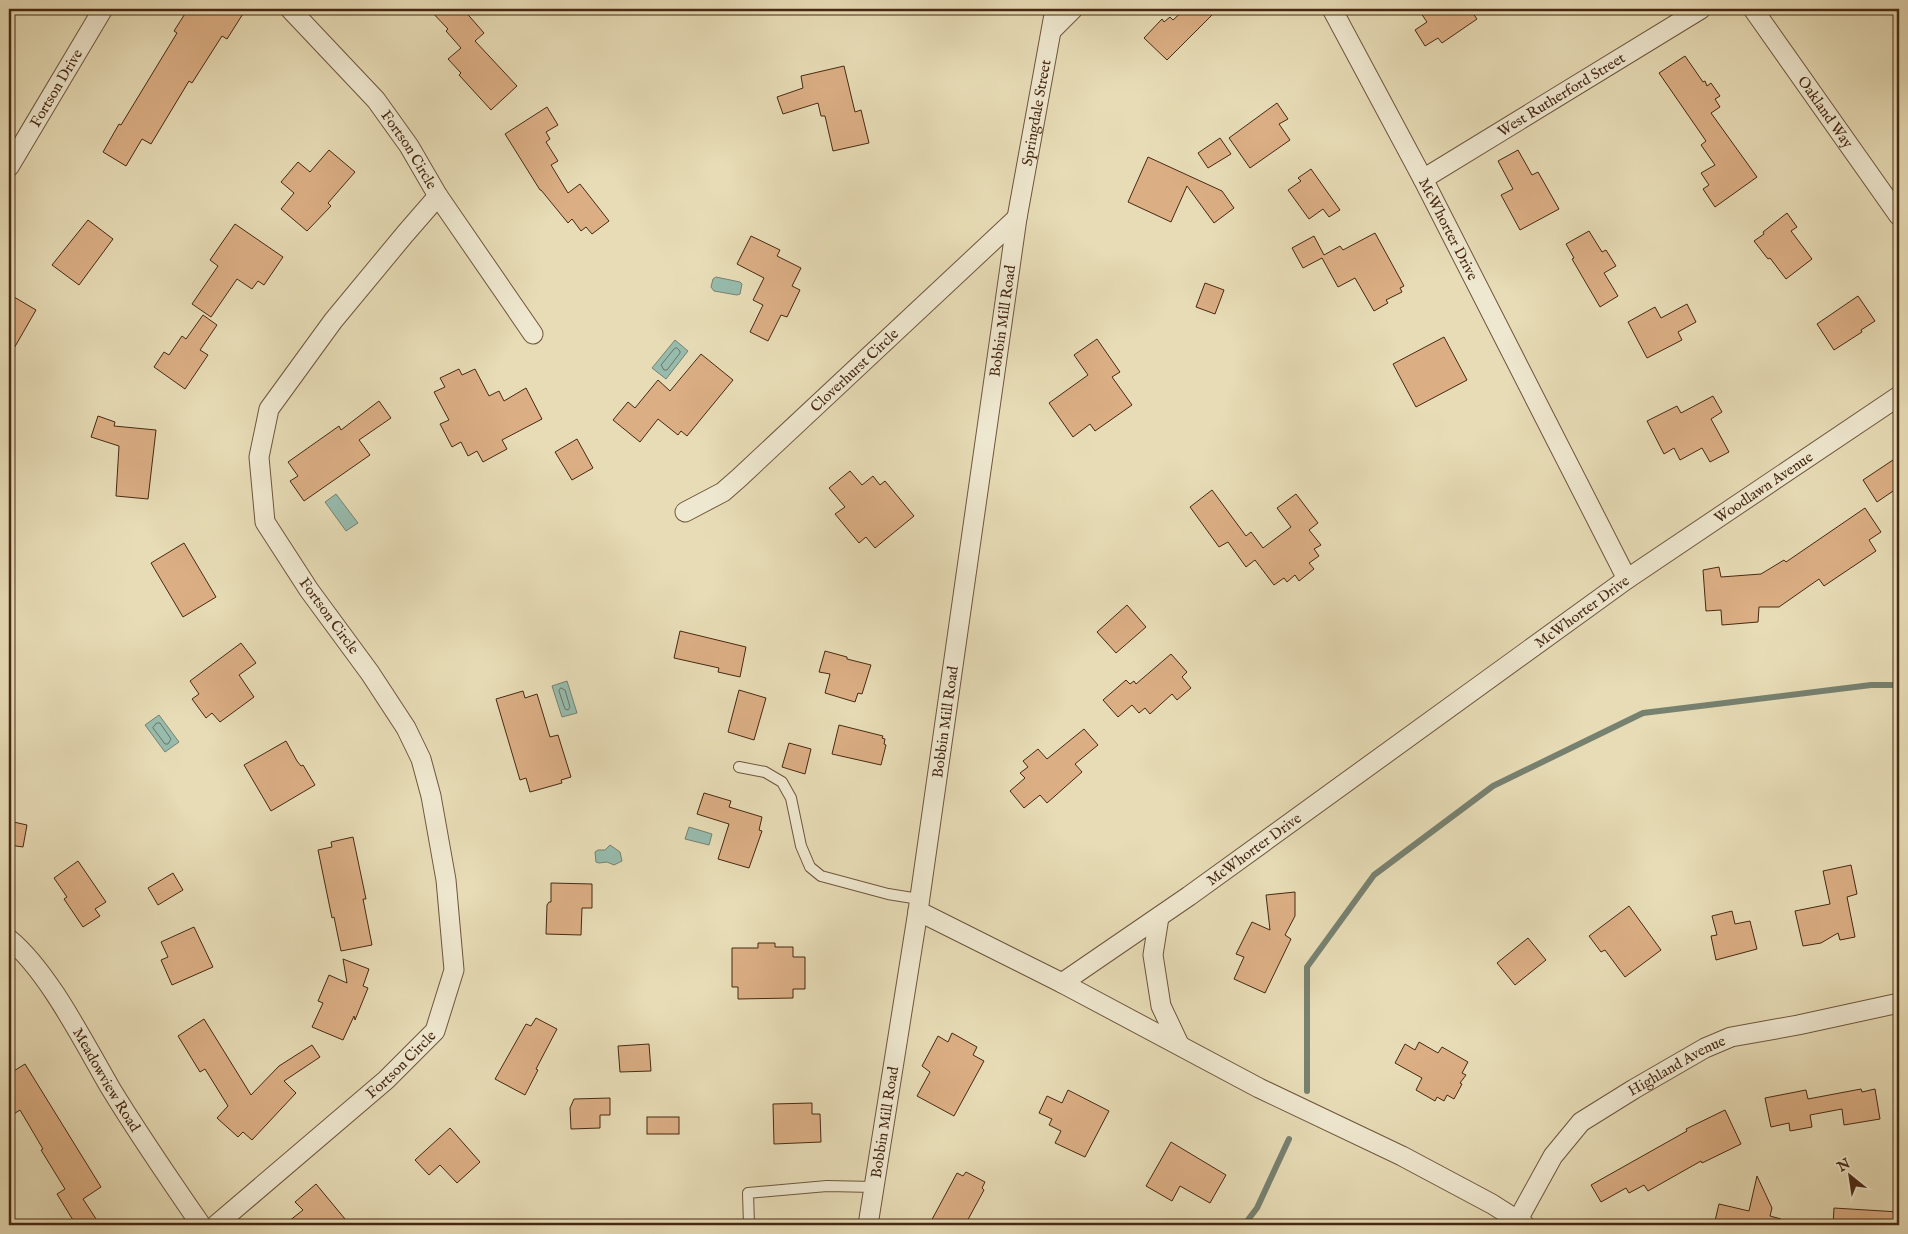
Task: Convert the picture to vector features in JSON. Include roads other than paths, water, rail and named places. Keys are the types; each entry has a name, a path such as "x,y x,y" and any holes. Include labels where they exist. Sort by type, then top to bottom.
{"street":[{"name":"Fortson Drive","path":"9,167 103,9"},
{"name":"Fortson Circle","path":"216,1225 386,1080 435,1031 454,970 446,880 431,796 420,759 406,728 370,673 309,590 265,522 259,457 269,409 334,321 438,196 409,146 376,100 290,9"},
{"name":"Springdale Street","path":"1018,218 1055,9"},
{"path":"1052,30 1073,9"},
{"name":"McWhorter Drive","path":"1062,983 1159,917 1627,579 1423,180 1332,9"},
{"name":"West Rutherford Street","path":"1423,180 1701,9"},
{"name":"Oakland Way","path":"1753,9 1899,216"},
{"path":"438,196 534,334"},
{"name":"Cloverhurst Circle","path":"684,512 723,492 739,478 1018,218"},
{"name":"Bobbin Mill Road","path":"868,1225 918,905 1018,218"},
{"name":"Woodlawn Avenue","path":"1627,579 1899,396"},
{"path":"918,905 1259,1088 1402,1156 1492,1204 1519,1224"},
{"path":"1159,917 1153,955 1161,1006 1179,1044"},
{"name":"Meadowview Road","path":"9,939 21,949 53,992 128,1116 201,1225"},
{"name":"Highland Avenue","path":"1519,1224 1554,1156 1581,1122 1705,1048 1731,1037 1798,1025 1899,1003"}],"lane":[{"path":"739,767 765,772 782,782 791,798 801,846 810,867 821,876 888,894 918,905"},
{"path":"749,1225 748,1193 827,1186 875,1187"}],"water":[{"path":"716,277 740,282 742,284 740,294 714,291 711,287 713,279"},
{"path":"675,340 688,351 666,379 652,368"},
{"path":"336,494 358,523 346,531 325,502"},
{"path":"567,681 577,713 562,717 552,686"},
{"path":"159,715 179,742 165,752 145,725"},
{"path":"689,827 712,834 709,845 685,839"},
{"path":"610,845 620,852 622,861 614,865 607,862 596,862 595,852 605,850"}],"waterway":[{"path":"1307,1091 1307,967 1374,875 1493,786 1643,713 1871,685 1899,685"},
{"path":"1244,1225 1257,1208 1289,1139"}]}
